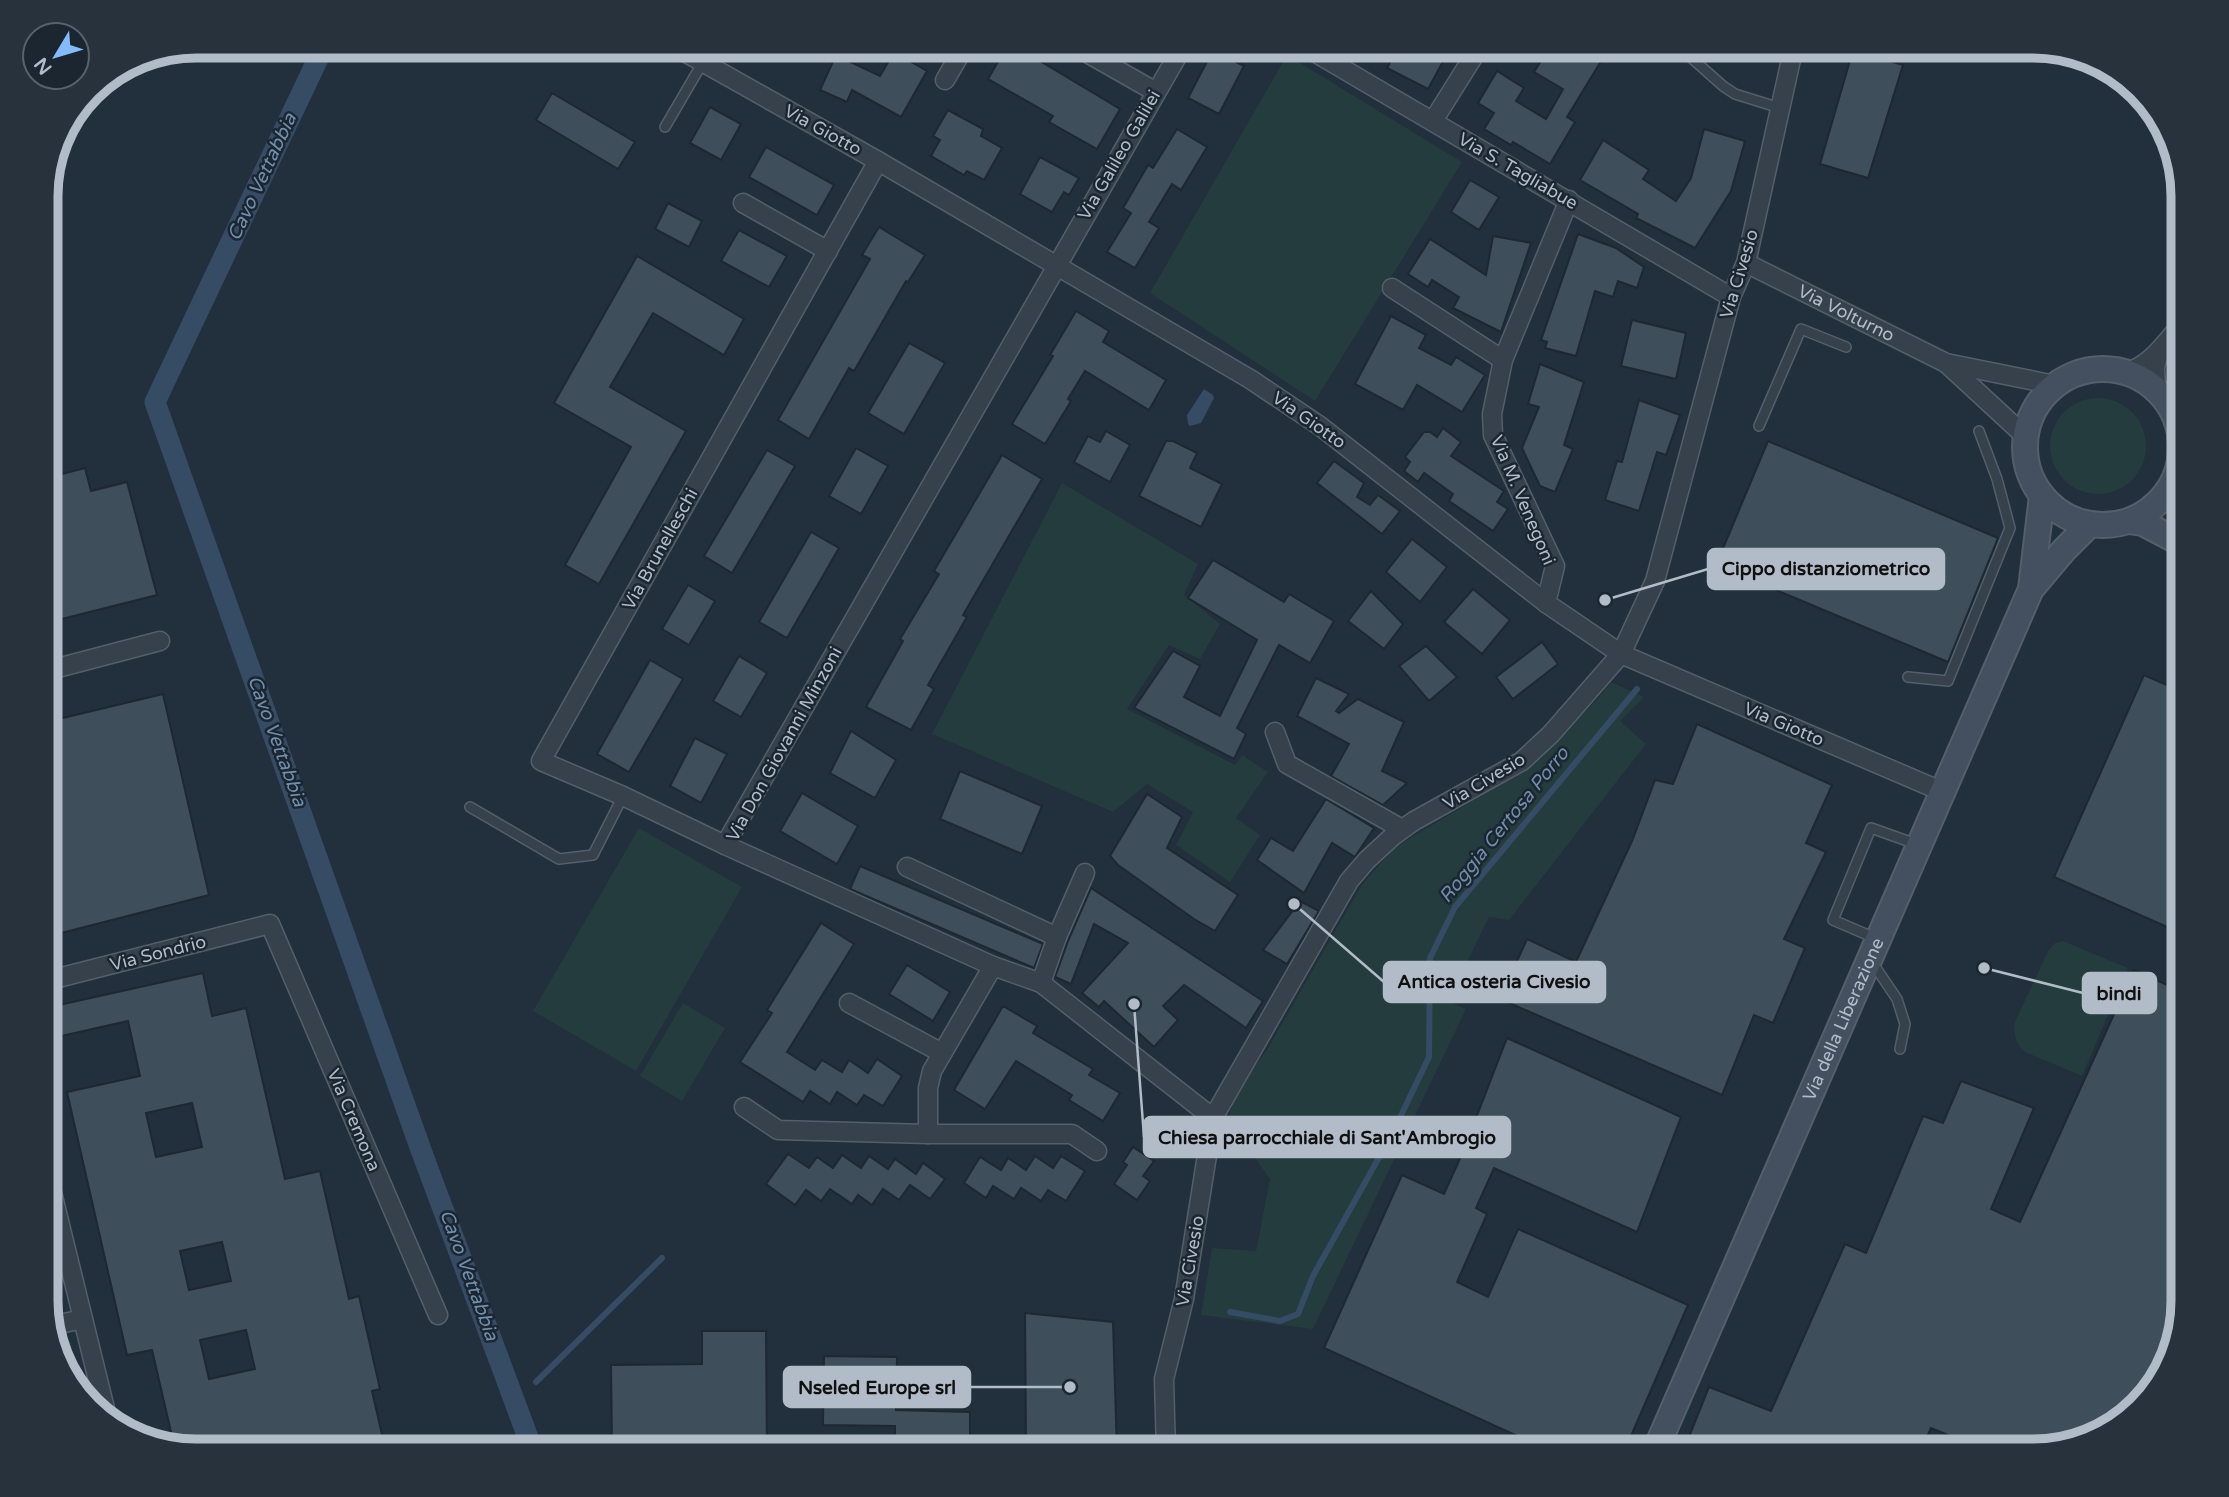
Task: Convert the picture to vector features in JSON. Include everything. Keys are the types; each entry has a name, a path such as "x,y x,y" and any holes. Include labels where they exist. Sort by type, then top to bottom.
{"street":[{"name":"Via Giotto","path":"697,58 1250,379 1320,426 1546,603 1621,654 1941,791"},
{"path":"946,80 958,58"},
{"path":"1096,58 1156,92"},
{"name":"Via Galileo Galilei","path":"1056,264 1176,58"},
{"name":"Via S. Tagliabue","path":"1325,58 1731,296"},
{"path":"1433,121 1472,58"},
{"name":"Via Civesio","path":"1166,1439 1164,1379 1184,1299 1213,1118 1349,881 1367,860 1402,830 1522,761 1551,734 1621,654 1655,581 1731,296 1746,262 1791,58"},
{"name":"Via Brunelleschi","path":"725,845 623,796 541,761 878,161"},
{"name":"Via M. Venegoni","path":"1546,603 1555,566 1493,435 1492,414 1503,360 1569,200"},
{"path":"743,203 828,251"},
{"name":"Via Volturno","path":"1746,262 1946,363 2025,436"},
{"name":"Via Don Giovanni Minzoni","path":"1056,264 725,845 993,966 1041,982 1213,1118"},
{"path":"1392,288 1503,360"},
{"path":"2127,372 2137,369 2171,337"},
{"path":"2156,389 2155,367 2160,350"},
{"name":"Via Volturno","path":"1946,363 2055,384"},
{"path":"2171,407 2156,389 2127,372 2106,368 2081,372 2055,384 2039,402 2025,436 2026,460 2032,481 2042,496 2063,514 2090,524 2111,525 2129,521 2146,513 2171,486"},
{"name":"Via della Liberazione","path":"1660,1439 2031,589 2038,550 2042,496"},
{"path":"2129,521 2143,523 2171,538"},
{"name":"Via della Liberazione","path":"2031,589 2090,524"},
{"path":"58,668 160,642"},
{"path":"1275,732 1287,764 1402,830"},
{"path":"907,867 1057,937"},
{"path":"1041,982 1085,873"},
{"name":"Via Sondrio","path":"58,978 270,925"},
{"name":"Via Cremona","path":"270,925 438,1315"},
{"path":"928,1134 928,1088 932,1071 993,966"},
{"path":"849,1003 942,1053"},
{"path":"744,1107 778,1130 1072,1134 1097,1151"},
{"path":"58,1217 104,1404"},
{"path":"60,1324 83,1319"}],"lane":[{"path":"1692,58 1735,94 1780,108"},
{"path":"665,127 703,62"},
{"path":"1759,426 1801,329 1846,348"},
{"path":"1908,677 1948,681 1978,601 2010,528 1997,479 1979,431"},
{"path":"470,807 559,859 593,855 623,796"},
{"path":"1900,1049 1905,1024 1898,999 1873,949 1833,920 1871,828 1918,844"}],"green space":[{"path":"1285,58 1292,58 1462,162 1315,401 1150,293"},
{"path":"2098,398 2116,401 2132,412 2143,428 2146,446 2143,464 2132,480 2116,491 2098,494 2080,491 2064,480 2053,464 2050,446 2053,428 2064,412 2080,401"},
{"path":"1062,483 1198,564 1184,595 1220,624 1200,659 1169,645 1127,709 1235,765 1242,755 1268,772 1236,818 1260,835 1230,882 1176,845 1193,812 1147,784 1113,812 932,734"},
{"path":"1611,682 1644,697 1620,721 1646,744 1509,920 1489,917 1448,1001 1466,1009 1313,1329 1201,1315 1212,1248 1256,1251 1270,1179 1228,1120 1235,1093 1267,1050 1361,886 1395,847 1518,774 1597,700"},
{"path":"639,828 742,887 636,1071 533,1011"},
{"path":"2063,941 2128,968 2082,1076 2025,1052 2014,1033 2014,1024 2048,951 2055,943"},
{"path":"683,1003 725,1028 682,1101 640,1076"},
{"path":"70,1340 78,1374 68,1354 64,1342"}],"water":[{"path":"1204,389 1214,398 1201,423 1190,426 1187,415"}],"building":[{"path":"835,58 842,58 880,76 890,58 904,58 927,71 901,117 852,90 847,102 820,90"},
{"path":"1000,58 1035,58 1120,109 1097,149 1049,122 1053,116 988,79"},
{"path":"1209,58 1228,58 1244,66 1219,114 1188,98"},
{"path":"1392,58 1445,58 1428,89 1387,68"},
{"path":"1543,58 1603,58 1567,117 1575,122 1550,164 1513,142 1511,145 1484,129 1494,113 1478,103 1497,71 1524,88 1516,101 1546,119 1563,89 1534,72"},
{"path":"1851,58 1880,58 1903,65 1868,178 1820,164"},
{"path":"552,93 635,142 618,169 536,120"},
{"path":"710,107 741,124 721,160 690,143"},
{"path":"948,110 983,129 981,136 1002,148 984,180 967,171 964,175 931,156 940,140 933,136"},
{"path":"1177,129 1207,147 1181,190 1172,184 1149,222 1159,228 1135,268 1107,252 1131,213 1123,208 1148,165 1153,168"},
{"path":"1704,129 1745,141 1731,191 1695,248 1636,218 1638,214 1580,180 1603,140 1649,170 1643,179 1676,201 1691,178"},
{"path":"766,147 834,185 817,215 749,177"},
{"path":"1040,157 1079,178 1069,195 1064,192 1052,212 1020,194"},
{"path":"1470,180 1499,197 1479,230 1451,212"},
{"path":"668,203 702,221 689,247 655,229"},
{"path":"879,227 925,255 908,282 906,281 854,371 849,368 809,439 778,420 870,259 862,255"},
{"path":"739,230 787,256 769,287 721,261"},
{"path":"1578,234 1616,248 1644,267 1637,288 1618,281 1613,297 1595,291 1576,356 1545,348 1547,342 1541,340"},
{"path":"1493,236 1531,243 1501,332 1453,308 1459,297 1432,280 1428,287 1408,274 1430,239 1486,275"},
{"path":"637,256 744,319 724,355 653,313 610,387 686,431 599,584 565,565 631,447 554,403"},
{"path":"1076,311 1109,331 1103,342 1166,380 1149,410 1085,371 1068,399 1071,401 1045,444 1012,424 1053,356 1050,355"},
{"path":"1391,316 1426,335 1419,348 1451,365 1456,357 1485,375 1462,412 1417,385 1403,410 1355,384"},
{"path":"1632,320 1686,333 1676,379 1621,366"},
{"path":"909,343 945,363 904,434 868,413"},
{"path":"1540,364 1584,382 1564,445 1573,449 1555,492 1540,486 1522,448 1539,407 1528,404"},
{"path":"1639,400 1680,415 1666,455 1657,452 1639,511 1605,500 1617,461 1622,462"},
{"path":"1443,428 1461,442 1451,456 1504,491 1497,502 1508,509 1493,531 1449,501 1453,494 1424,473 1418,482 1404,471 1410,462 1405,457 1424,432 1430,432 1437,437"},
{"path":"1106,431 1130,445 1110,482 1074,462 1088,436 1100,442"},
{"path":"1166,441 1173,441 1197,453 1190,468 1222,484 1201,527 1139,496"},
{"path":"1768,441 1998,538 1948,662 1716,565"},
{"path":"856,448 888,466 861,514 829,496"},
{"path":"767,450 795,466 732,573 704,556"},
{"path":"1002,455 1042,479 963,615 967,617 928,685 934,689 911,730 866,707 903,641 900,639 939,574 934,571"},
{"path":"1334,461 1364,483 1357,497 1370,505 1378,495 1400,511 1382,534 1317,483"},
{"path":"85,468 91,491 127,482 157,595 58,620 58,475"},
{"path":"811,532 839,548 787,638 759,622"},
{"path":"1412,539 1447,567 1420,602 1386,572"},
{"path":"1213,560 1284,602 1289,594 1334,621 1310,663 1279,645 1237,728 1246,734 1234,759 1134,708 1173,651 1200,666 1184,697 1220,716 1257,640 1188,598"},
{"path":"688,585 715,601 689,645 662,629"},
{"path":"1473,589 1510,620 1482,654 1444,622"},
{"path":"1371,591 1403,624 1384,649 1348,621"},
{"path":"1542,642 1558,664 1513,699 1496,677"},
{"path":"1426,646 1457,677 1429,701 1399,666"},
{"path":"739,656 767,673 741,717 713,701"},
{"path":"650,660 683,679 629,772 597,754"},
{"path":"2144,675 2171,687 2171,929 2054,877"},
{"path":"1316,678 1349,694 1336,711 1339,713 1358,699 1404,722 1382,771 1407,783 1383,805 1331,776 1349,744 1297,716"},
{"path":"163,694 209,895 58,934 58,719"},
{"path":"1697,724 1832,785 1806,843 1826,852 1784,939 1805,948 1773,1023 1754,1015 1722,1095 1500,999 1527,939 1576,962 1632,841 1655,780 1673,784"},
{"path":"851,731 896,760 875,798 830,773"},
{"path":"695,738 727,754 701,803 670,786"},
{"path":"960,771 1042,806 1022,854 940,819"},
{"path":"802,793 858,826 837,864 780,831"},
{"path":"1147,794 1182,817 1167,848 1238,895 1215,931 1118,865 1110,856"},
{"path":"1326,799 1374,828 1355,857 1332,843 1304,893 1257,860 1271,838 1293,851"},
{"path":"860,866 1043,944 1034,968 850,889"},
{"path":"1091,888 1263,1001 1246,1028 1184,985 1163,1006 1178,1020 1154,1047 1104,1001 1099,1007 1082,993 1128,943 1094,924 1071,984 1055,977"},
{"path":"1300,901 1319,911 1287,964 1263,950"},
{"path":"821,923 854,944 787,1052 815,1070 822,1060 842,1072 849,1060 868,1073 877,1059 902,1076 883,1106 864,1095 857,1105 837,1092 830,1104 810,1091 803,1102 740,1062 772,1013 767,1010"},
{"path":"907,965 950,992 933,1021 889,994"},
{"path":"2134,970 2171,987 2169,1328 2164,1346 2148,1378 2124,1405 2094,1425 2051,1438 1958,1439 1931,1428 1926,1439 1688,1439 1709,1387 1771,1411 1845,1244 1866,1253 1923,1116 1943,1123 1961,1081 2034,1108 1991,1209 2020,1222"},
{"path":"203,973 212,1016 246,1008 285,1179 320,1171 349,1299 359,1296 380,1389 372,1391 383,1439 172,1437 152,1350 127,1355 67,1092 140,1076 128,1021 58,1037 58,1005","holes":["192,1103 202,1147 156,1157 146,1113","222,1242 231,1281 189,1290 180,1251","246,1330 255,1369 209,1379 200,1340"]},
{"path":"1003,1006 1037,1026 1033,1033 1093,1069 1089,1075 1120,1093 1103,1121 1069,1100 1072,1095 1016,1061 985,1109 954,1090"},
{"path":"1507,1038 1681,1117 1637,1232 1494,1168 1476,1208 1487,1214 1457,1282 1488,1297 1518,1229 1688,1305 1630,1439 1524,1439 1324,1348 1402,1175 1444,1194"},
{"path":"1133,1147 1154,1161 1143,1176 1150,1181 1137,1200 1114,1184 1127,1165 1123,1162"},
{"path":"788,1154 809,1168 817,1157 833,1168 842,1155 861,1168 869,1156 888,1169 895,1159 916,1174 923,1163 945,1179 930,1199 910,1185 899,1200 883,1189 872,1205 858,1195 852,1204 830,1189 821,1201 806,1190 795,1205 766,1184"},
{"path":"1035,1156 1053,1168 1061,1156 1085,1171 1066,1201 1048,1190 1041,1201 1021,1188 1014,1199 993,1186 986,1198 964,1183 980,1157 1001,1170 1008,1158 1026,1170"},
{"path":"1025,1313 1113,1322 1117,1439 1026,1439"},
{"path":"702,1331 766,1331 767,1439 612,1439 611,1365 702,1364"},
{"path":"824,1356 897,1357 896,1410 970,1412 970,1439 895,1439 895,1426 823,1425"}],"waterway":[{"name":"Cavo Vettabbia","path":"318,58 155,402 421,1150 529,1439"},
{"name":"Roggia Certosa Porro","path":"1230,1312 1280,1321 1298,1314 1313,1276 1392,1134 1429,1057 1430,958 1455,907 1637,689"},
{"name":"Roggia Certosa Porro","path":"536,1382 662,1258"}],"place":[{"name":"Cippo distanziometrico","path":"1605,600"},
{"name":"Antica osteria Civesio","path":"1294,904"},
{"name":"bindi","path":"1984,968"},
{"name":"Chiesa parrocchiale di Sant'Ambrogio","path":"1134,1004"},
{"name":"Nseled Europe srl","path":"1070,1387"}]}
